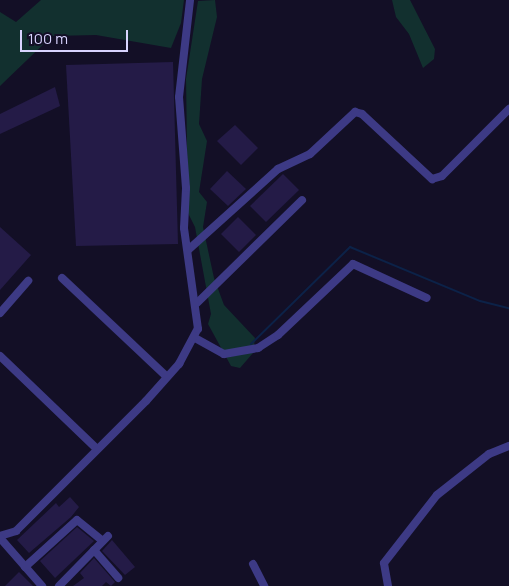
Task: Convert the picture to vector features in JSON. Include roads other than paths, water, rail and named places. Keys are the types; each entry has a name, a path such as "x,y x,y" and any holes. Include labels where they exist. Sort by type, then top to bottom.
{"street":[{"path":"42,586 0,537 16,531 97,449 167,377 195,338 197,303 188,250 179,97 190,0"},
{"path":"188,250 278,169 310,154 355,112 362,114 432,179 442,176 509,109"},
{"path":"197,303 302,200"},
{"path":"195,338 224,354 258,348 278,335 354,264 427,298"},
{"path":"62,278 167,377"},
{"path":"0,313 28,281"},
{"path":"0,356 97,449"},
{"path":"388,586 384,563 437,495 489,454 509,446"},
{"path":"25,567 76,520 106,538 59,586"},
{"path":"94,550 118,578"},
{"path":"253,564 264,586"}],"waterway":[{"path":"251,344 350,247 480,301 509,308"}]}
